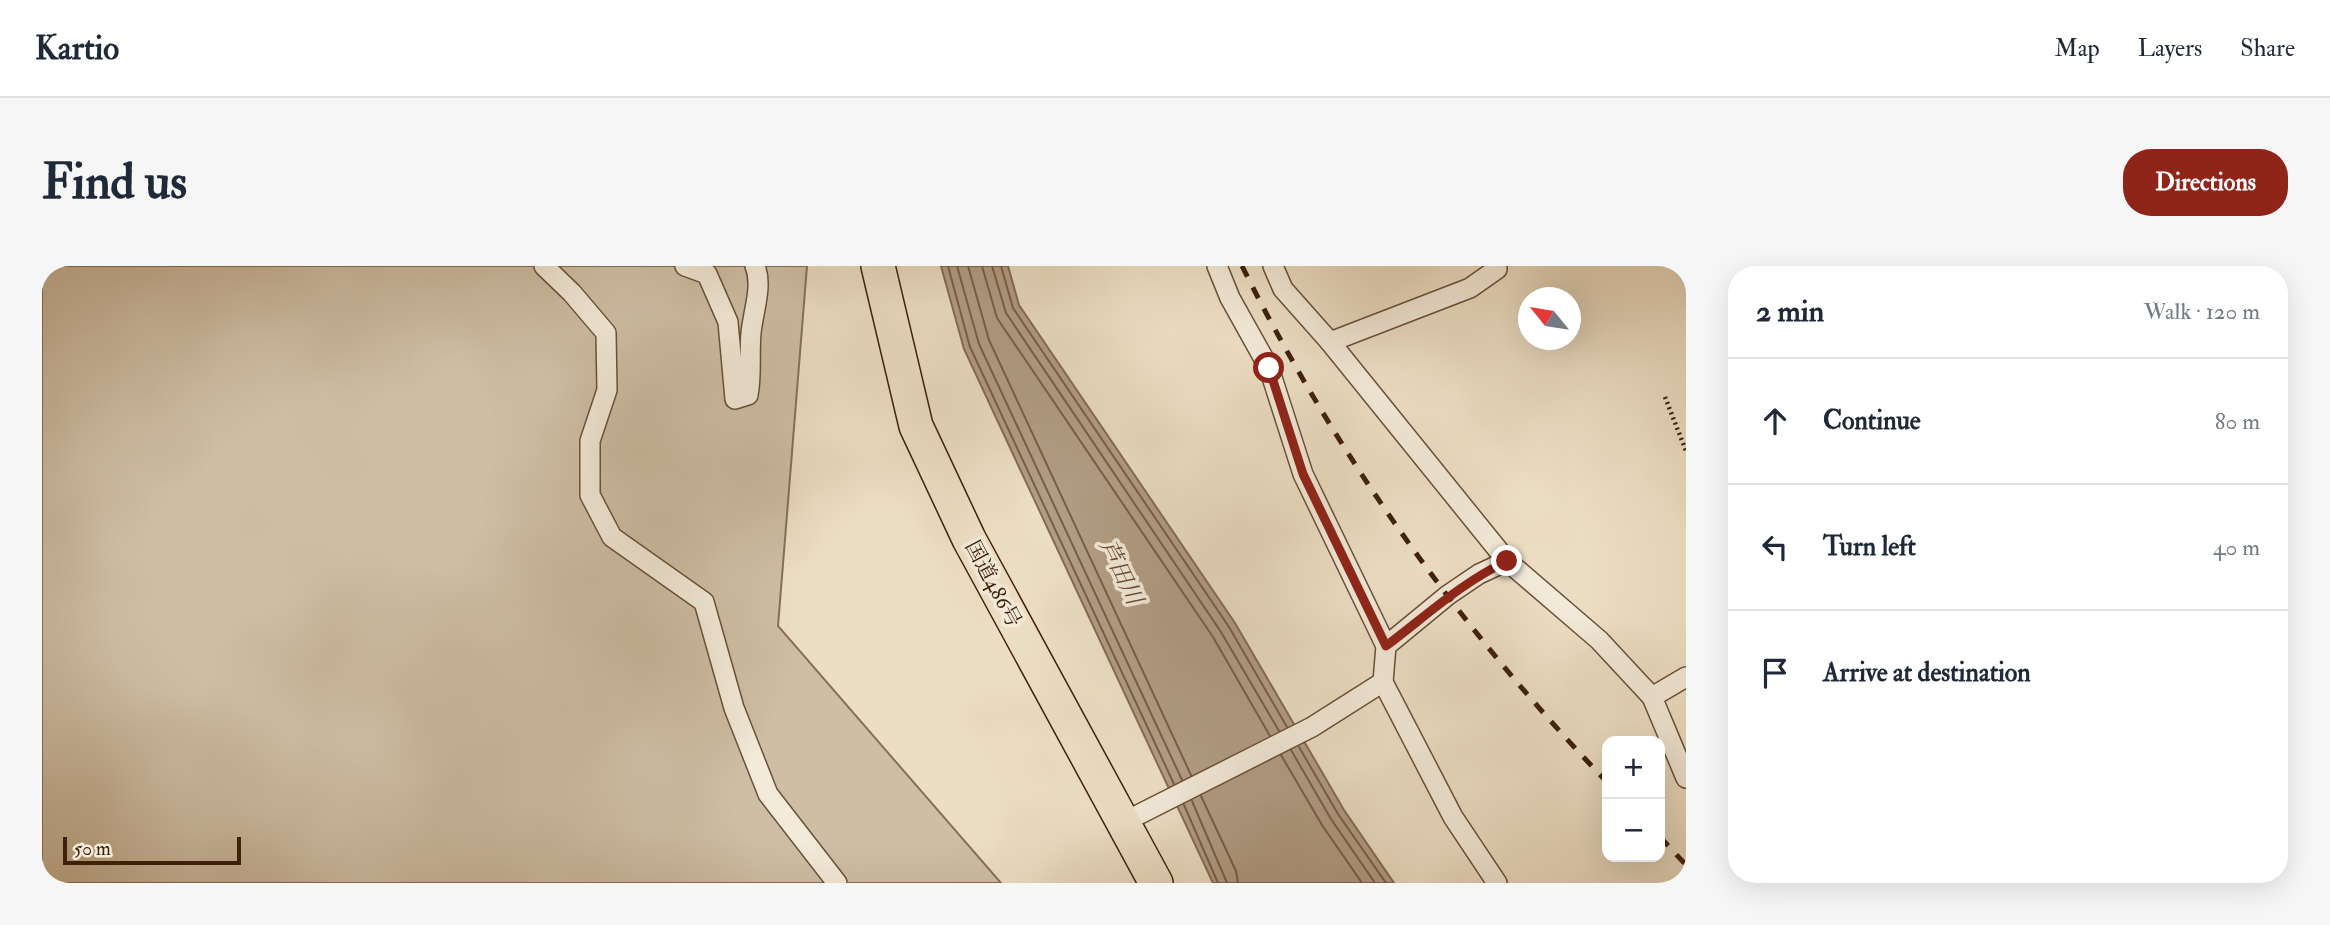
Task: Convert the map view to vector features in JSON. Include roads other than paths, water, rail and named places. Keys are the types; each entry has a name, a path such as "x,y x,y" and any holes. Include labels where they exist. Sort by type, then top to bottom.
{"highway":[{"name":"国道486号","path":"878,266 916,426 969,539 1131,819 1156,883"}],"street":[{"path":"544,266 572,293 606,333 607,390 590,441 590,495 612,537 704,602 734,708 768,794 837,883"},
{"path":"685,266 707,274 728,322 735,399 748,395 752,377 751,335 759,276 755,266"},
{"path":"1217,266 1230,298 1269,368 1303,474 1386,646 1383,682 1453,817 1497,883"},
{"path":"1273,266 1283,289 1330,342 1507,561 1600,640 1653,697 1686,778"},
{"path":"1330,342 1470,288 1497,269"},
{"path":"1386,646 1448,595 1479,574 1507,561"},
{"path":"1653,697 1686,677"},
{"path":"1131,819 1312,727 1383,682"}],"water":[{"name":"芦田川","path":"941,266 1008,266 1019,305 1235,623 1344,810 1394,883 1213,883 964,349"}],"railway":[{"path":"1242,266 1318,405 1405,538 1502,664 1602,777"},
{"path":"1665,842 1686,865"}]}
